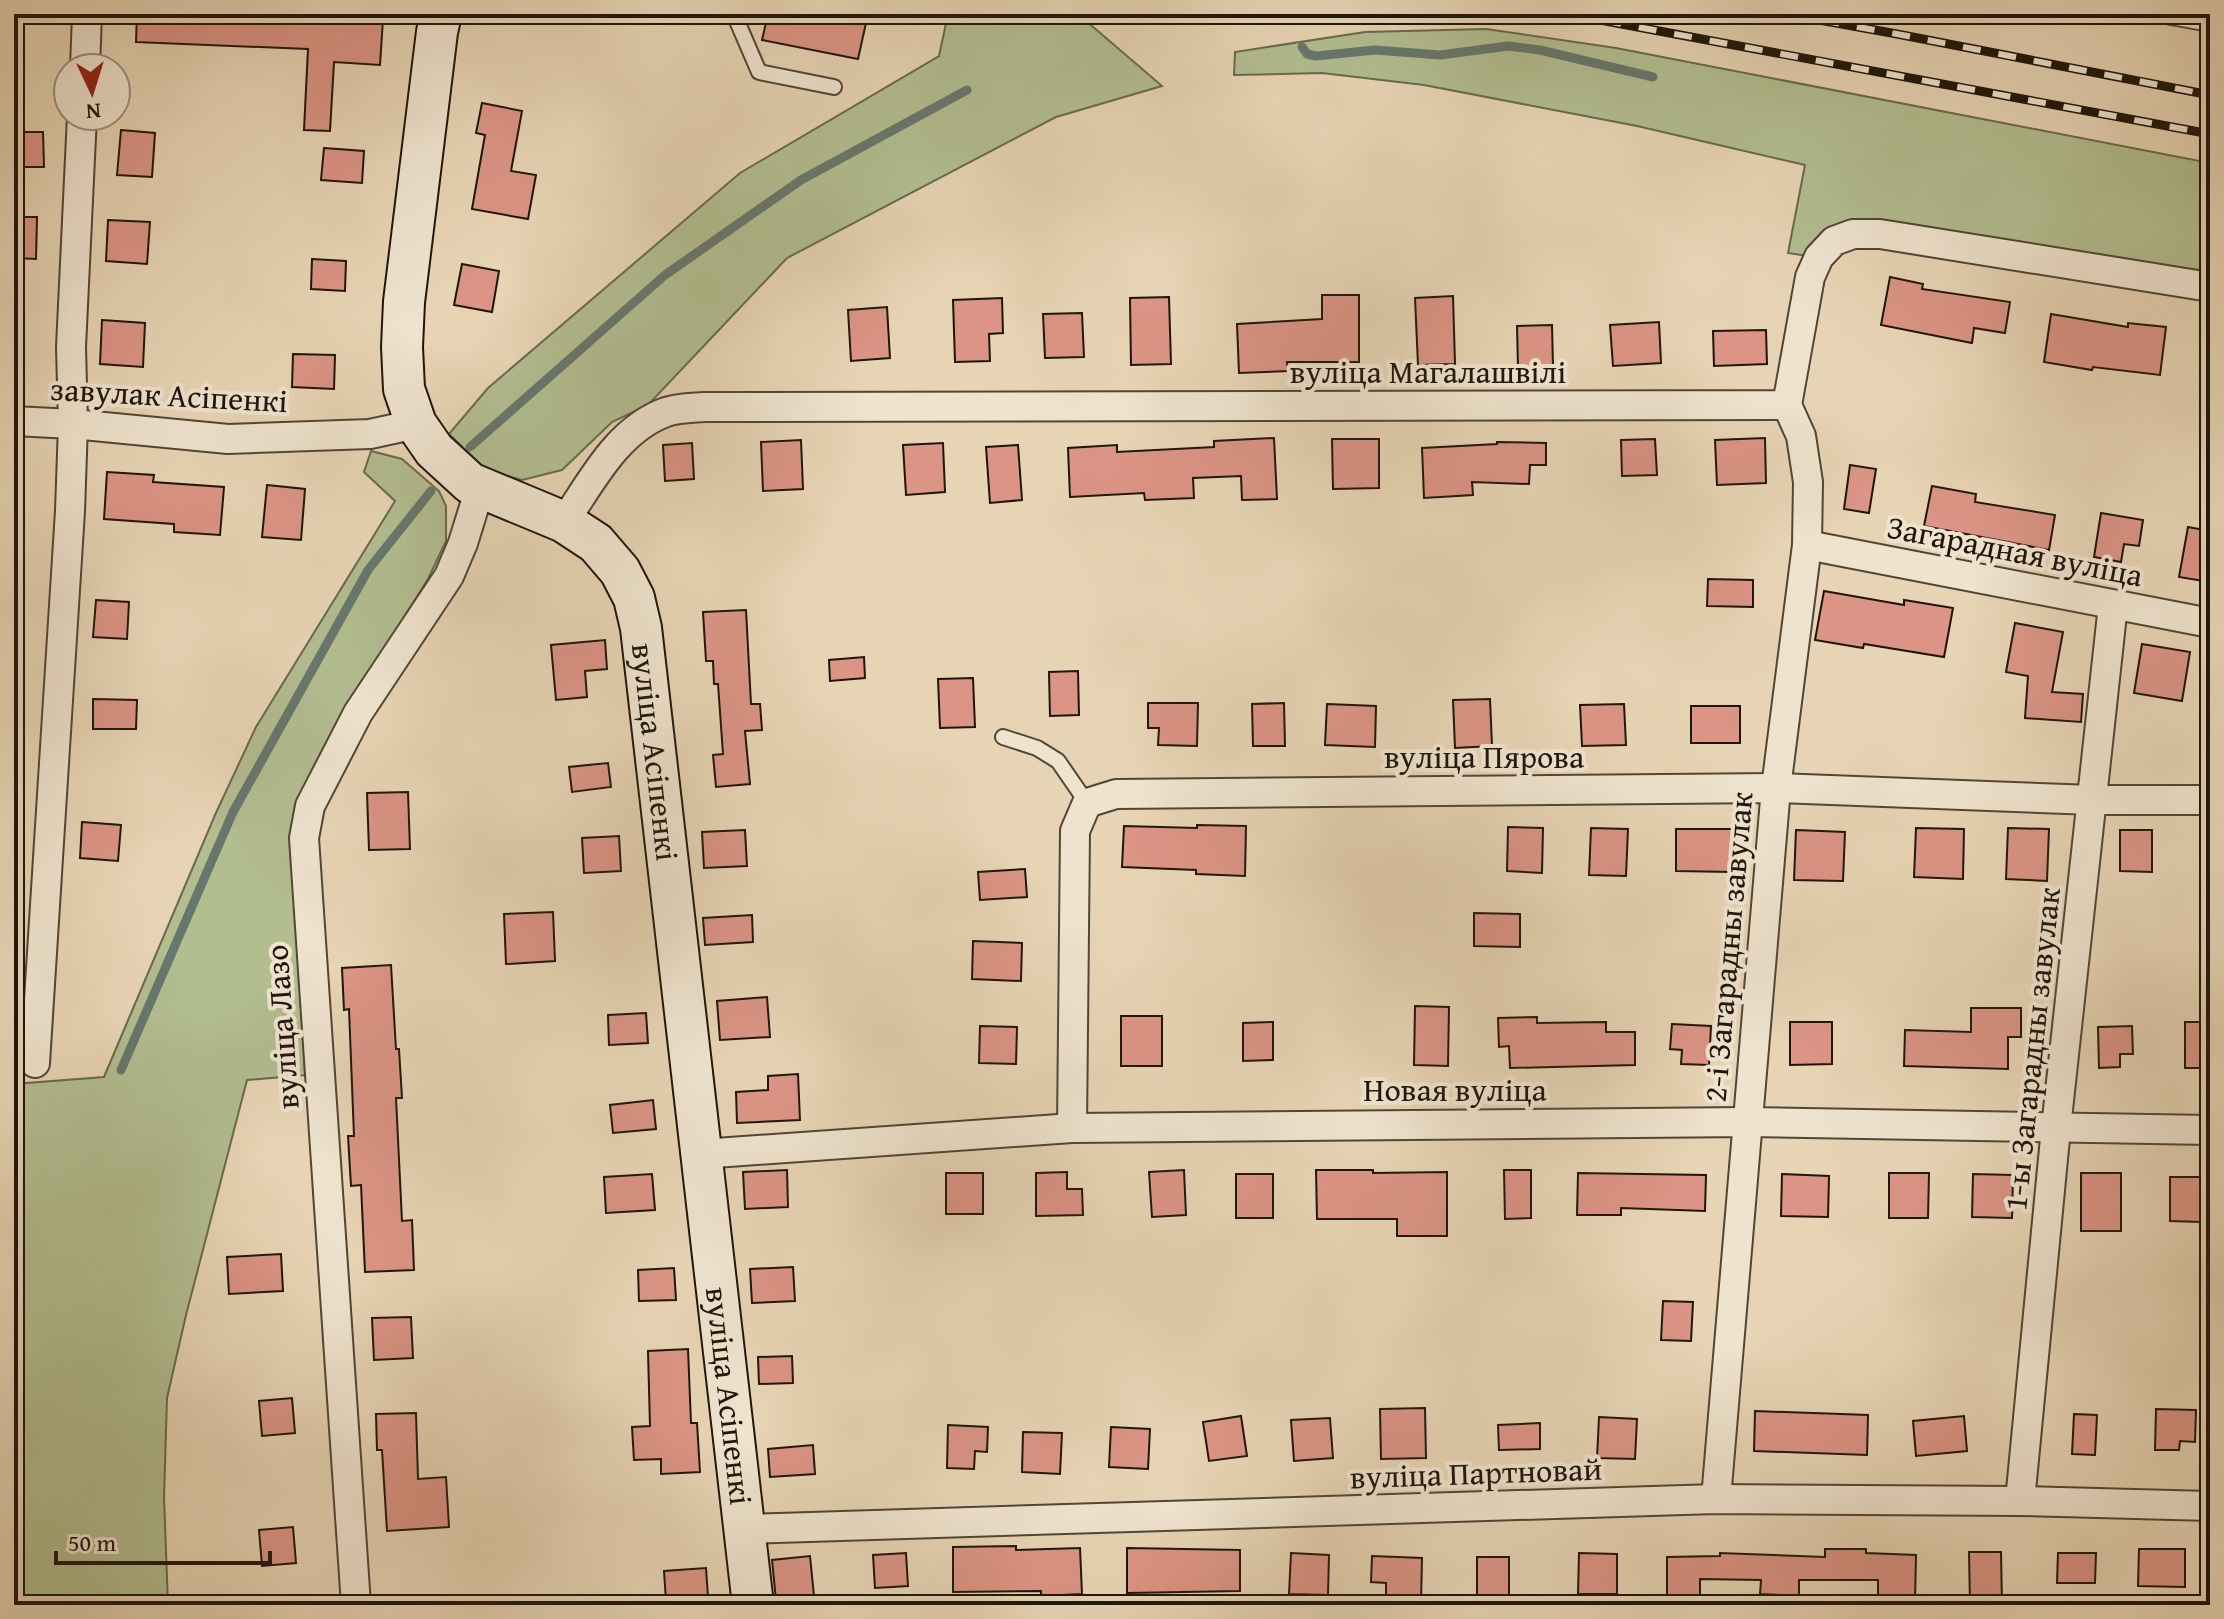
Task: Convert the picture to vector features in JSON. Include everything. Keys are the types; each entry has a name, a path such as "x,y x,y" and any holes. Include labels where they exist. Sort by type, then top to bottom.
{"street":[{"path":"86,52 87,14"},
{"name":"вуліца Асіпенкі","path":"441,14 404,302 404,389 416,424 434,450 470,483 564,522 596,543 620,571 634,598 641,628 753,1605"},
{"path":"35,1063 70,511 73,424 71,347 81,132"},
{"path":"1787,405 1810,277 1819,257 1834,241 1853,234 1880,234 2210,287"},
{"name":"вуліца Магалашвілі","path":"564,522 616,446 640,424 668,411 704,407 1787,405"},
{"name":"2-і Загарадны завулак","path":"1716,1499 1776,788 1807,545 1808,482 1801,436 1787,405"},
{"name":"завулак Асіпенкі","path":"14,421 228,439 370,434 416,424"},
{"name":"вуліца Лазо","path":"356,1605 304,838 310,806 358,713 449,576 480,488"},
{"name":"Загарадная вуліца","path":"1807,545 2210,623"},
{"name":"1-ы Загарадны завулак","path":"2020,1501 2056,1128 2113,605"},
{"name":"вуліца Пярова","path":"1087,803 1116,794 1776,788 2093,800 2210,800"},
{"path":"1072,1128 1075,831 1087,803"},
{"name":"Новая вуліца","path":"701,1154 1072,1128 1747,1122 2210,1130"},
{"name":"вуліца Партновай","path":"744,1529 1716,1499 2210,1506"}],"lane":[{"path":"734,14 759,72 834,87"},
{"path":"2154,14 2210,24"},
{"path":"1003,737 1037,748 1058,761 1087,803"}],"green space":[{"path":"948,14 1078,14 1162,86 1056,117 787,258 648,405 612,422 562,470 522,480 486,470 449,434 488,388 740,173 939,56"},
{"path":"1486,29 1616,48 2210,163 2210,280 1879,224 1808,256 1788,253 1805,165 1637,126 1424,85 1322,73 1234,75 1235,52 1365,32"},
{"path":"371,451 402,459 439,491 446,506 446,541 428,579 348,707 293,836 305,1075 247,1080 186,1315 167,1398 164,1497 168,1605 14,1605 14,1084 104,1077 215,815 256,727 395,501 364,472"}],"building":[{"path":"137,14 285,14 383,19 380,65 334,62 330,131 304,130 308,49 136,42"},
{"path":"768,14 868,14 858,59 762,40"},
{"path":"482,103 522,111 511,171 536,175 528,219 472,209 485,135 476,133"},
{"path":"14,132 43,132 44,167 14,167"},
{"path":"121,132 155,133 152,177 117,175"},
{"path":"324,148 364,151 362,183 321,180"},
{"path":"14,217 37,217 36,259 14,258"},
{"path":"108,220 150,222 147,264 106,261"},
{"path":"312,259 346,261 345,291 311,289"},
{"path":"462,264 499,271 492,312 454,305"},
{"path":"1890,277 1923,284 1922,289 2010,302 2005,333 1974,328 1972,343 1881,325"},
{"path":"1322,295 1359,295 1359,362 1287,362 1288,371 1239,373 1237,324 1322,319"},
{"path":"1453,296 1455,364 1418,365 1415,298"},
{"path":"1169,297 1171,364 1131,365 1130,298"},
{"path":"1002,298 1003,333 989,334 990,361 955,362 953,300"},
{"path":"887,307 890,358 851,361 848,310"},
{"path":"1082,313 1084,357 1045,358 1043,314"},
{"path":"2051,314 2128,327 2128,323 2166,327 2160,375 2093,367 2092,370 2044,362"},
{"path":"102,320 145,323 143,367 100,364"},
{"path":"1659,322 1661,363 1613,366 1610,325"},
{"path":"1552,325 1553,366 1518,368 1517,326"},
{"path":"1766,330 1767,364 1714,366 1713,331"},
{"path":"293,354 335,355 334,389 292,387"},
{"path":"1274,438 1277,499 1242,500 1241,476 1193,478 1194,498 1145,500 1144,493 1070,497 1068,448 1117,445 1117,452 1214,447 1214,441"},
{"path":"1765,438 1766,483 1717,485 1715,440"},
{"path":"1332,439 1379,439 1379,488 1333,489"},
{"path":"1655,439 1657,475 1622,476 1621,440"},
{"path":"801,440 803,489 763,491 761,442"},
{"path":"1497,442 1546,443 1546,465 1530,465 1529,484 1472,482 1473,495 1424,498 1422,448"},
{"path":"692,443 694,479 665,481 663,445"},
{"path":"943,443 945,492 906,495 903,445"},
{"path":"1018,445 1022,500 990,503 986,447"},
{"path":"1850,465 1876,469 1869,513 1844,509"},
{"path":"107,472 154,475 153,482 224,487 220,535 174,532 174,524 104,519"},
{"path":"267,485 305,489 301,540 262,537"},
{"path":"1932,486 1976,494 1975,502 2055,515 2049,550 1924,526"},
{"path":"2101,513 2143,520 2139,546 2124,544 2121,562 2094,557"},
{"path":"2188,527 2210,531 2210,582 2179,577"},
{"path":"1708,579 1753,580 1753,607 1707,606"},
{"path":"1824,591 1904,605 1904,600 1953,608 1944,657 1864,644 1863,648 1815,640"},
{"path":"96,600 129,602 127,639 93,637"},
{"path":"746,610 751,704 760,704 762,730 745,731 750,784 716,787 713,755 723,754 718,684 714,684 713,661 706,661 703,612"},
{"path":"2015,623 2063,632 2052,692 2083,694 2081,722 2025,718 2028,676 2006,672"},
{"path":"605,640 607,669 585,671 587,697 556,700 551,645"},
{"path":"2142,644 2190,652 2182,701 2134,693"},
{"path":"864,657 865,678 830,681 829,660"},
{"path":"1078,671 1079,715 1050,716 1049,672"},
{"path":"973,678 975,727 940,728 938,679"},
{"path":"93,699 137,700 136,729 93,729"},
{"path":"1490,699 1492,746 1455,748 1453,700"},
{"path":"1148,703 1198,703 1197,746 1158,745 1159,728 1148,728"},
{"path":"1284,703 1285,746 1253,746 1252,704"},
{"path":"1327,704 1376,706 1375,747 1325,745"},
{"path":"1624,704 1626,745 1582,746 1580,705"},
{"path":"1691,706 1740,706 1740,743 1691,743"},
{"path":"608,763 611,787 572,792 569,767"},
{"path":"408,792 410,849 369,850 367,793"},
{"path":"82,822 121,825 118,861 80,858"},
{"path":"1197,825 1246,826 1245,876 1196,874 1196,870 1122,867 1124,826 1197,828"},
{"path":"1508,827 1543,828 1542,873 1507,871"},
{"path":"1591,828 1628,829 1626,876 1589,875"},
{"path":"1916,828 1964,829 1963,879 1914,877"},
{"path":"2008,828 2049,829 2047,881 2006,879"},
{"path":"1676,829 1733,829 1732,872 1676,871"},
{"path":"745,830 747,866 704,868 702,832"},
{"path":"1796,830 1845,832 1843,881 1794,880"},
{"path":"2120,830 2152,830 2152,872 2120,871"},
{"path":"619,836 621,871 584,873 582,838"},
{"path":"1025,869 1027,897 980,900 978,872"},
{"path":"553,912 555,961 506,964 504,914"},
{"path":"1474,913 1520,914 1520,947 1474,946"},
{"path":"752,915 753,942 705,945 703,918"},
{"path":"973,941 1022,943 1021,981 972,979"},
{"path":"391,965 402,1098 396,1098 402,1221 412,1220 414,1270 365,1272 361,1185 351,1186 348,1136 354,1136 349,1009 344,1010 342,968"},
{"path":"767,997 770,1037 720,1040 717,1001"},
{"path":"1415,1006 1449,1007 1448,1066 1414,1065"},
{"path":"1971,1008 2021,1008 2021,1037 2008,1037 2008,1069 1904,1066 1905,1030 1971,1032"},
{"path":"646,1013 648,1043 609,1045 608,1015"},
{"path":"1121,1016 1162,1016 1162,1066 1121,1066"},
{"path":"1537,1017 1537,1023 1606,1022 1606,1032 1635,1032 1635,1065 1510,1068 1509,1046 1499,1047 1498,1018"},
{"path":"1273,1022 1273,1060 1243,1061 1243,1023"},
{"path":"1790,1022 1832,1022 1832,1064 1790,1065"},
{"path":"2185,1022 2210,1022 2210,1068 2185,1068"},
{"path":"1672,1024 1711,1026 1709,1065 1681,1064 1682,1050 1670,1049"},
{"path":"980,1026 1017,1027 1016,1064 979,1063"},
{"path":"2132,1026 2133,1054 2120,1054 2120,1067 2099,1068 2098,1027"},
{"path":"798,1074 800,1120 737,1123 736,1092 768,1090 768,1076"},
{"path":"653,1100 656,1129 613,1133 610,1105"},
{"path":"787,1170 788,1207 745,1209 743,1172"},
{"path":"1184,1170 1186,1215 1152,1217 1149,1172"},
{"path":"1316,1170 1447,1172 1447,1236 1397,1236 1397,1219 1317,1219"},
{"path":"1504,1170 1531,1170 1531,1218 1505,1219"},
{"path":"1067,1172 1067,1189 1082,1189 1083,1215 1036,1216 1036,1173"},
{"path":"946,1173 983,1173 983,1214 946,1214"},
{"path":"1578,1173 1706,1175 1705,1211 1621,1208 1621,1215 1577,1215"},
{"path":"1889,1173 1929,1173 1928,1218 1889,1218"},
{"path":"2081,1173 2121,1173 2121,1231 2081,1231"},
{"path":"652,1174 655,1210 606,1213 604,1177"},
{"path":"1236,1174 1273,1174 1273,1218 1236,1218"},
{"path":"1782,1174 1829,1176 1828,1217 1781,1216"},
{"path":"1973,1174 2013,1175 2012,1218 1972,1217"},
{"path":"2170,1177 2201,1177 2201,1222 2170,1221"},
{"path":"281,1254 283,1291 229,1294 227,1257"},
{"path":"793,1267 795,1301 752,1303 750,1269"},
{"path":"674,1268 676,1300 639,1301 638,1270"},
{"path":"1663,1301 1693,1302 1691,1341 1661,1340"},
{"path":"411,1317 413,1358 374,1360 372,1318"},
{"path":"688,1349 691,1423 697,1423 700,1472 661,1474 661,1459 634,1460 632,1427 650,1426 648,1351"},
{"path":"792,1356 793,1383 759,1384 758,1357"},
{"path":"292,1398 295,1433 262,1436 259,1401"},
{"path":"1425,1408 1426,1458 1381,1459 1380,1409"},
{"path":"2156,1409 2196,1410 2195,1442 2180,1441 2179,1450 2155,1450"},
{"path":"1755,1411 1868,1415 1867,1455 1754,1451"},
{"path":"416,1413 418,1479 446,1477 449,1527 387,1531 382,1450 377,1450 376,1414"},
{"path":"2074,1414 2097,1415 2095,1455 2072,1454"},
{"path":"1241,1416 1247,1456 1209,1461 1203,1422"},
{"path":"1964,1416 1967,1451 1916,1456 1913,1421"},
{"path":"1599,1417 1637,1419 1635,1459 1597,1458"},
{"path":"1330,1418 1333,1458 1294,1461 1291,1420"},
{"path":"1540,1423 1540,1449 1499,1450 1498,1425"},
{"path":"948,1425 988,1427 987,1452 975,1451 974,1469 947,1468"},
{"path":"1111,1427 1150,1429 1148,1469 1109,1467"},
{"path":"1023,1432 1062,1433 1060,1474 1022,1472"},
{"path":"813,1445 815,1474 770,1477 768,1449"},
{"path":"293,1527 296,1563 262,1566 259,1530"},
{"path":"1016,1546 1016,1550 1080,1548 1082,1594 1041,1596 1041,1591 953,1592 953,1547"},
{"path":"1127,1548 1240,1550 1240,1591 1127,1593"},
{"path":"1825,1549 1866,1549 1866,1553 1916,1555 1915,1602 1878,1601 1878,1580 1799,1580 1799,1596 1760,1594 1761,1580 1700,1579 1700,1597 1667,1597 1667,1557 1720,1556 1720,1553 1825,1557"},
{"path":"2139,1549 2185,1549 2185,1587 2138,1586"},
{"path":"1969,1552 2001,1552 2002,1605 1970,1605"},
{"path":"906,1553 908,1586 875,1588 873,1555"},
{"path":"1291,1553 1329,1555 1328,1595 1289,1594"},
{"path":"1579,1553 1617,1554 1617,1594 1578,1594"},
{"path":"2058,1553 2096,1553 2095,1583 2057,1583"},
{"path":"810,1556 814,1596 776,1600 772,1560"},
{"path":"1372,1556 1422,1558 1421,1602 1386,1601 1386,1583 1371,1582"},
{"path":"1477,1557 1509,1557 1509,1598 1477,1598"},
{"path":"706,1568 708,1597 666,1601 664,1571"}],"waterway":[{"path":"1302,47 1307,54 1316,56 1375,50 1440,55 1508,46 1540,50 1653,77"},
{"path":"470,447 665,275 801,180 967,90"},
{"path":"121,1070 233,812 368,570 431,491"}],"railway":[{"path":"1568,14 2210,134"},
{"path":"1786,14 2210,95"}]}
